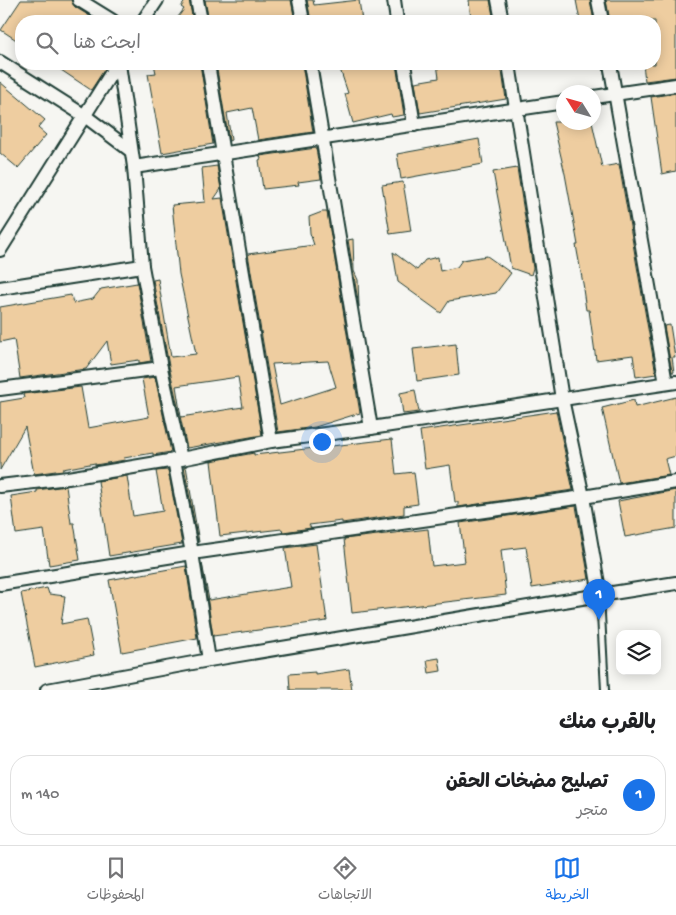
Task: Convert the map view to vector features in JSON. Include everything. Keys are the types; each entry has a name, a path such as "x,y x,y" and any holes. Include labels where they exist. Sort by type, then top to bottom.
{"street":[{"path":"79,0 103,15"},
{"path":"147,15 157,0"},
{"path":"197,0 200,15"},
{"path":"299,0 302,15"},
{"path":"394,0 396,15"},
{"path":"498,0 501,15"},
{"path":"598,0 601,15"},
{"path":"0,62 85,116 130,150"},
{"path":"0,250 114,70"},
{"path":"119,70 134,167 142,266 178,459 210,660"},
{"path":"209,70 271,441"},
{"path":"311,70 370,428"},
{"path":"405,70 414,125"},
{"path":"510,70 562,399 583,497 600,595"},
{"path":"0,486 68,478 271,441 370,428 671,382 611,70"},
{"path":"601,96 676,85"},
{"path":"134,167 556,103"},
{"path":"0,288 142,266"},
{"path":"0,389 160,368"},
{"path":"0,584 192,553 676,482"},
{"path":"47,690 210,660 676,583"}],"lane":[{"path":"600,595 605,690"}],"building":[{"path":"21,0 71,0 75,7 88,15 15,15 15,39 1,30"},
{"path":"186,0 189,0 192,15 180,15 184,9 181,7"},
{"path":"205,0 291,0 294,15 208,15"},
{"path":"307,0 313,0 314,5 359,0 361,15 310,15"},
{"path":"469,0 490,0 493,15 470,15"},
{"path":"576,0 590,0 593,15 579,15"},
{"path":"606,0 676,0 676,77 645,81 644,70 661,70 661,15 609,15"},
{"path":"61,70 104,70 91,90"},
{"path":"155,70 201,70 213,144 162,153 148,74 156,73"},
{"path":"217,70 303,70 313,132 258,140 252,108 227,113 231,140 229,141"},
{"path":"340,70 397,70 404,115 392,117 391,114 353,123 345,94 348,93"},
{"path":"438,70 502,70 506,99 420,113 415,82 439,78"},
{"path":"0,82 45,120 38,128 46,135 18,168 0,153"},
{"path":"676,93 676,171 662,174 651,97"},
{"path":"553,122 556,122 556,130 594,130 602,167 619,164 656,374 636,377 633,355 596,360 589,310 586,310 576,245 578,245"},
{"path":"479,139 483,164 401,179 397,154"},
{"path":"316,148 321,179 298,182 299,185 263,189 260,156"},
{"path":"217,166 221,189 214,199 222,198 262,435 187,448 153,280 158,279 171,357 196,354 179,274 172,205 205,202 202,168","holes":["238,377 243,407 181,417 176,386"]},
{"path":"517,168 533,268 531,275 511,268 493,172"},
{"path":"403,182 411,231 390,234 382,185"},
{"path":"327,212 360,413 315,427 278,432 248,254 314,245 310,233 309,217","holes":["328,361 336,387 280,405 272,364"]},
{"path":"353,239 354,271 358,280 359,307 348,240"},
{"path":"393,252 417,270 425,260 438,257 440,271 457,267 462,260 487,256 511,273 496,293 449,301 441,313 398,282"},
{"path":"137,283 151,361 139,363 139,360 111,364 107,341 86,369 20,378 14,339 0,342 0,307 71,295 73,303 93,299 101,289"},
{"path":"670,325 675,357 672,357 674,372 672,372 664,326"},
{"path":"456,344 459,375 417,381 413,349"},
{"path":"155,377 171,452 153,455 153,453 124,458 125,460 95,465 95,463 34,474 25,427 0,470 0,402 24,398 23,394 81,387 88,428 149,417 142,379"},
{"path":"415,390 419,412 403,414 400,393"},
{"path":"676,397 676,456 665,459 669,475 619,483 602,408 634,400 635,407"},
{"path":"556,411 573,490 458,507 458,502 455,502 450,465 425,469 420,431"},
{"path":"392,439 396,474 414,472 418,504 404,506 404,514 342,523 342,521 309,525 311,528 283,532 282,529 220,536 211,461 254,453 254,455"},
{"path":"186,466 199,542 184,467"},
{"path":"168,470 182,544 109,556 98,481 127,476 133,516 163,511 156,471"},
{"path":"66,486 71,523 74,523 80,560 49,565 44,530 16,534 11,496"},
{"path":"676,490 676,528 625,537 618,501"},
{"path":"576,506 589,579 532,588 526,547 501,550 506,595 352,613 344,539 428,529 432,566 465,562 460,523"},
{"path":"316,544 327,621 213,636 202,563 209,600 291,587 285,548"},
{"path":"186,566 197,638 122,652 109,580"},
{"path":"47,588 49,594 65,596 61,624 87,619 94,655 35,667 21,593"},
{"path":"439,658 441,671 429,673 427,660"},
{"path":"349,669 352,690 290,690 289,674 315,672 315,674"}],"place":[{"name":"تصليح مضخات الحقن","path":"599,620"}]}
